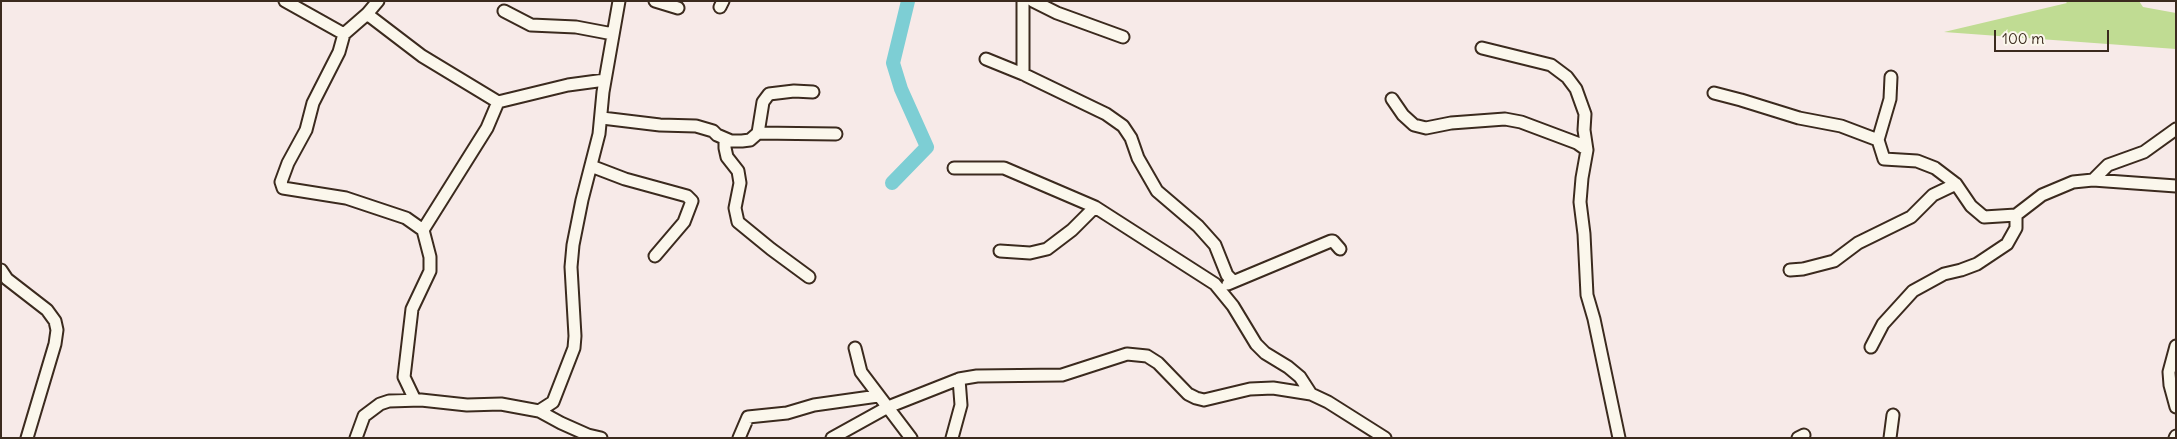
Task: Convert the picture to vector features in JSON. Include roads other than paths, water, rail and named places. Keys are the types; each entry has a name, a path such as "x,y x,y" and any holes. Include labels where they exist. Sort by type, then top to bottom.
{"street":[{"path":"285,1 344,34"},
{"path":"378,1 367,14 344,34 339,52 313,103 306,130 288,163 281,182 283,188 346,198 406,218 424,230 430,257 430,271 412,309 404,376 415,400"},
{"path":"539,411 553,402 574,348 571,267 573,245 602,118 601,105 619,1"},
{"path":"655,1 678,8"},
{"path":"1023,1 1023,74"},
{"path":"1033,1 1123,37"},
{"path":"504,11 531,25 576,27 612,34"},
{"path":"367,14 422,56 498,102 568,85 605,80"},
{"path":"1482,48 1551,65 1567,76 1576,89 1586,114 1584,130 1587,150 1580,202 1584,234 1587,295 1594,319 1619,438"},
{"path":"986,59 1023,74 1114,118 1123,126 1132,138 1138,158 1158,191 1198,226 1215,244 1227,275 1232,281"},
{"path":"1891,77 1890,98 1878,140 1884,159 1917,161 1936,168 1956,184 1971,206 1984,217 2016,215 2042,195 2073,182 2093,180 2176,186"},
{"path":"602,118 706,128 730,141 750,140 758,133 763,102 769,94 794,91 813,92"},
{"path":"1714,93 1799,118 1841,126 1878,140"},
{"path":"1392,99 1403,115 1414,125 1426,128 1450,123 1505,119 1521,122 1576,142 1587,150"},
{"path":"424,230 487,128 498,102"},
{"path":"2093,180 2115,161 2144,152 2176,129"},
{"path":"758,133 836,134"},
{"path":"725,139 724,148 727,157 738,171 740,183 735,208 738,222 809,277"},
{"path":"591,166 625,180 687,196 692,201 687,216 680,227 655,256"},
{"path":"954,168 1004,168 1095,207 1220,289 1233,306 1256,344 1265,353 1300,377 1311,394"},
{"path":"1790,270 1803,269 1834,261 1858,243 1911,217 1933,195 1956,184"},
{"path":"1000,251 1030,253 1047,249 1072,230 1095,207"},
{"path":"1871,347 1883,324 1913,291 1944,274 1977,264 2007,244 2016,228 2016,215"},
{"path":"1220,289 1232,281 1331,241 1340,249"},
{"path":"1,270 7,279 47,310 55,321 57,330 28,438"},
{"path":"2176,346 2169,372 2170,385 2176,407"},
{"path":"856,348 861,372 911,438"},
{"path":"832,438 888,407 959,378 976,376 1062,376 1119,356 1133,354 1147,356 1158,363 1188,394 1196,398 1204,400 1250,389 1273,388 1311,394 1328,402 1385,438"},
{"path":"952,438 961,406 959,378"},
{"path":"739,438 748,417 787,413 814,405 878,396"},
{"path":"356,438 364,416 380,404 389,401 415,400 467,405 501,404 539,411 561,424 601,438"},
{"path":"1890,438 1893,415"}],"waterway":[{"path":"892,183 927,147 901,89 893,63 908,1"}]}
